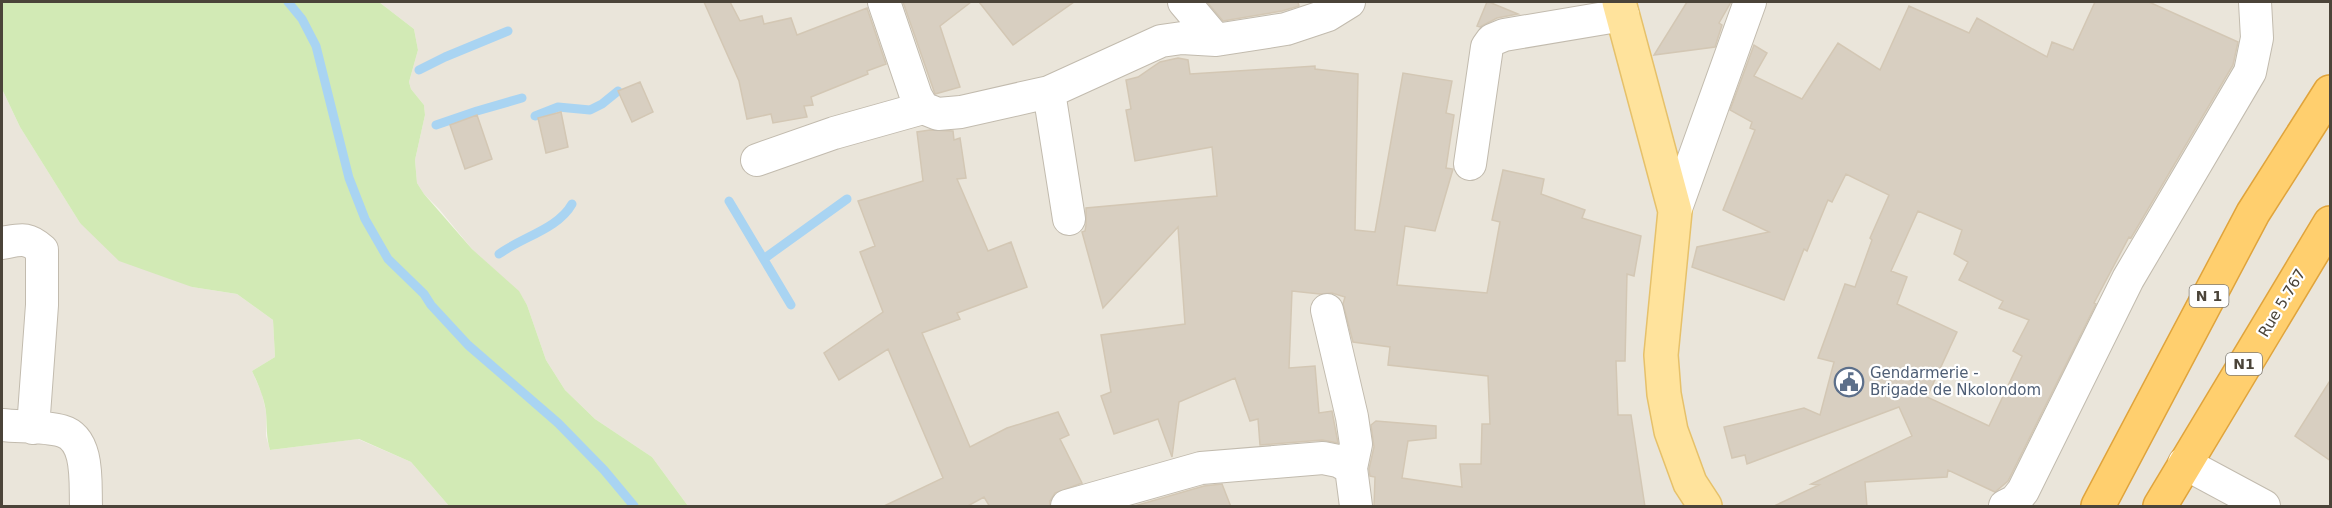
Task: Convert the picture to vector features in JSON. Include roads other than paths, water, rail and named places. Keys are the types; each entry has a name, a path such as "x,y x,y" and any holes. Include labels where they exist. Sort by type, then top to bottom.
{"highway":[{"name":"N 1","path":"2098,507 2253,213 2331,92"},
{"name":"Rue 5.767","path":"2160,507 2184,463 2331,223"}],"main road":[{"path":"1621,8 1675,211 1661,355 1664,394 1671,430 1690,483 1706,507"}],"street":[{"path":"884,2 916,96 923,108"},
{"path":"1184,2 1216,40"},
{"path":"757,160 834,133 923,108 938,114 961,112 1049,92 1161,41 1182,38 1216,40 1286,29 1328,15 1348,2"},
{"path":"1675,211 1750,2"},
{"path":"2005,507 2015,501 2023,491 2128,279 2250,72 2257,38 2255,2"},
{"path":"1470,164 1487,47 1492,40 1504,35 1621,8"},
{"path":"1049,92 1069,219"},
{"path":"2,243 32,240 42,250 42,304 33,428"},
{"path":"1327,310 1353,417 1356,444 1351,468 1356,507"},
{"path":"2,425 64,431 78,444 85,470 86,507"},
{"path":"1067,507 1201,468 1323,458 1338,461 1351,468"},
{"path":"2184,463 2264,507"}],"waterway":[{"path":"288,2 302,19 316,46 349,178 365,219 388,259 424,294 431,305 468,345 558,423 604,470 634,506"},
{"path":"419,70 508,31"},
{"path":"535,116 558,107 590,110 618,91"},
{"path":"436,125 522,98"},
{"path":"765,258 847,199"},
{"path":"729,201 791,305"},
{"path":"499,254 558,220 572,204"}],"place":[{"name":"Gendarmerie - Brigade de Nkolondom","path":"1849,382"}]}
